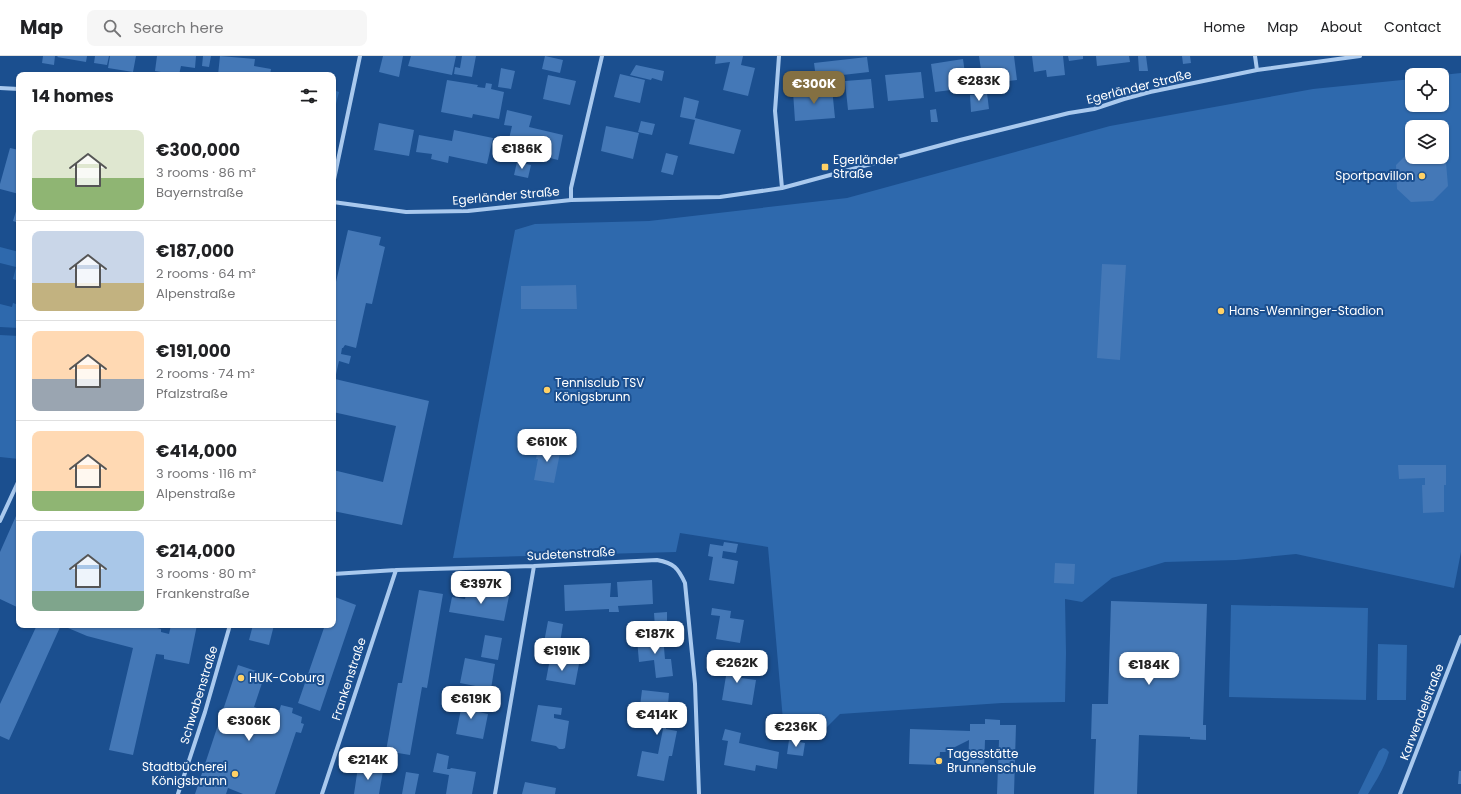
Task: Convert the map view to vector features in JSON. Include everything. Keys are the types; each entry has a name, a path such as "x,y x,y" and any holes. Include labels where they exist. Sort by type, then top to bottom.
{"street":[{"path":"336,170 360,56"},
{"path":"571,200 571,188 602,56"},
{"path":"779,56 775,111 782,188"},
{"path":"1255,56 1257,70"},
{"name":"Egerländer Straße","path":"336,202 406,212 468,211 571,200 720,197 782,188 960,140 1069,113 1094,109 1150,92 1257,70 1360,56"},
{"path":"0,88 16,89"},
{"path":"0,521 16,486"},
{"name":"Sudetenstraße","path":"336,574 396,570 534,566 657,560 670,562 680,571 685,583 695,684 699,794"},
{"path":"495,794 534,566"},
{"name":"Frankenstraße","path":"322,794 396,570"},
{"name":"Schwabenstraße","path":"178,794 205,712 229,628"},
{"name":"Karwendelstraße","path":"1400,794 1461,637"}],"shaded area":[{"path":"1461,73 1461,552 1454,588 1296,554 1236,560 1165,562 1112,578 1082,602 1065,599 1065,702 1002,703 840,714 815,739 784,732 768,547 680,533 676,552 453,558 515,230 535,224 649,221 847,198 1110,126 1313,89 1405,80 1405,112 1449,112 1449,74"},
{"path":"336,91 339,92 336,104"},
{"path":"0,247 16,251 16,267 0,263"},
{"path":"16,267 16,280 13,279"},
{"path":"13,303 16,304 16,328 0,327 0,304 12,307"},
{"path":"0,335 16,336 16,459 0,457"},
{"path":"1231,605 1368,608 1366,700 1229,697"},
{"path":"1378,644 1407,645 1406,700 1377,700"},
{"path":"1383,748 1389,752 1380,774 1368,794 1358,794 1379,751"}],"building":[{"path":"43,56 55,56 54,65 42,63"},
{"path":"87,56 86,62 57,57"},
{"path":"95,56 109,56 107,65 94,63"},
{"path":"110,56 136,56 133,72 108,68"},
{"path":"157,56 196,56 195,68 181,66 180,72 155,71"},
{"path":"203,56 211,56 209,67 202,66"},
{"path":"220,56 255,59 254,66 271,69 270,72 218,72"},
{"path":"383,56 403,56 399,77 379,72"},
{"path":"411,56 456,56 452,75 408,66"},
{"path":"462,56 476,56 472,77 454,74 455,67 460,68"},
{"path":"545,56 563,60 560,73 542,69"},
{"path":"716,56 743,56 741,65 755,68 748,96 723,90 730,62 715,64"},
{"path":"979,56 1014,56 1017,80 983,84"},
{"path":"1032,56 1063,56 1065,75 1047,77 1046,70 1034,72"},
{"path":"1068,56 1083,56 1083,59 1069,61"},
{"path":"1096,56 1129,56 1130,62 1097,66"},
{"path":"1138,56 1146,56 1148,71 1139,71"},
{"path":"1182,56 1190,56 1191,63 1183,64"},
{"path":"867,57 869,72 816,78 814,63"},
{"path":"963,59 967,88 935,92 931,64"},
{"path":"636,65 664,71 662,81 630,75"},
{"path":"501,68 515,71 511,89 498,87"},
{"path":"921,72 924,98 888,101 885,75"},
{"path":"620,74 645,80 640,103 614,97"},
{"path":"548,75 576,81 570,105 543,99"},
{"path":"871,79 874,108 848,110 845,81"},
{"path":"447,80 478,85 477,87 485,88 486,83 492,84 491,89 504,92 499,119 473,114 472,118 441,112"},
{"path":"832,88 835,118 795,121 793,92"},
{"path":"987,93 989,109 971,112 970,95"},
{"path":"684,97 699,101 695,118 741,130 734,154 689,144 695,120 680,117"},
{"path":"936,109 938,122 931,122 930,110"},
{"path":"507,110 532,116 529,127 563,135 558,160 526,152 525,157 506,152 512,126 504,125"},
{"path":"641,121 655,124 652,135 638,132"},
{"path":"379,123 414,130 409,156 374,150"},
{"path":"606,126 639,133 633,159 601,151"},
{"path":"454,130 493,138 487,164 449,156 448,163 431,159 432,154 416,152 419,135 452,141"},
{"path":"10,148 16,149 16,193 0,189"},
{"path":"666,153 678,156 673,175 661,172"},
{"name":"Sportpavillon","path":"1405,156 1405,164 1446,164 1448,186 1433,201 1411,202 1397,189 1396,165"},
{"path":"517,162 531,165 528,178 514,175"},
{"path":"16,211 16,222 13,221"},
{"path":"348,230 381,237 379,245 385,247 372,304 366,303 356,348 345,345 342,348 341,354 351,356 349,364 339,361 336,374 336,347 336,282"},
{"path":"1102,264 1126,265 1120,360 1097,358"},
{"path":"576,285 577,309 521,309 521,286"},
{"path":"336,379 429,401 402,525 336,512 336,471 383,482 396,426 336,413"},
{"path":"539,443 561,448 554,483 534,480"},
{"path":"1398,465 1446,465 1444,512 1423,513 1422,485 1425,485 1425,478 1399,479"},
{"path":"16,516 16,607 0,599 0,552"},
{"path":"724,542 738,544 736,553 723,551 722,558 738,561 734,584 709,580 713,557 708,556 710,544 723,546"},
{"path":"1055,563 1075,564 1074,584 1054,583"},
{"path":"652,580 653,604 618,606 619,612 609,612 609,609 565,611 564,585 611,583 610,597 618,597 617,582"},
{"path":"467,588 509,596 504,621 449,612 452,597 465,599"},
{"path":"419,590 443,594 427,688 422,687 410,755 386,751 398,683 402,683"},
{"path":"336,597 356,605 320,711 298,703 324,628 336,628"},
{"path":"1111,601 1207,604 1203,725 1206,725 1206,740 1190,739 1190,737 1139,735 1137,794 1094,794 1096,739 1091,739 1092,704 1108,704"},
{"path":"712,608 731,611 730,618 744,620 740,643 716,639 720,616 711,615"},
{"path":"667,612 667,627 655,628 654,613"},
{"path":"548,621 563,624 559,649 557,648 556,656 542,653"},
{"path":"36,628 60,628 9,740 0,736 0,704"},
{"path":"68,628 157,628 161,629 161,632 169,634 170,628 196,628 189,664 164,659 164,655 156,654 133,755 109,750 133,648 87,636"},
{"path":"252,628 273,628 269,645 249,640"},
{"path":"485,635 502,638 498,660 481,657"},
{"path":"663,636 665,659 671,659 673,676 656,678 654,660 639,662 637,639"},
{"path":"465,658 495,664 491,689 460,683"},
{"path":"550,659 579,664 575,685 546,680"},
{"path":"722,661 743,664 741,678 756,680 752,705 722,700 726,676 720,675"},
{"path":"238,665 265,674 254,707 278,715 281,705 293,708 292,713 302,717 301,723 304,724 301,733 296,732 275,794 243,794 228,788 226,794 195,794"},
{"path":"642,690 669,693 666,729 677,731 672,756 669,756 664,781 637,776 642,751 658,754 663,729 655,717 639,714"},
{"path":"457,700 480,704 479,712 488,714 483,739 456,734 461,709 455,708"},
{"path":"538,705 562,708 561,715 554,714 554,718 569,721 565,748 559,749 556,746 531,741"},
{"path":"985,719 1000,720 1000,725 1016,725 1014,794 997,794 999,740 985,740 984,773 968,772 969,740 945,752 940,752 939,765 909,764 910,729 970,731 970,724 985,724"},
{"path":"725,729 741,733 739,743 779,752 777,769 756,765 755,771 724,765 728,741 722,740"},
{"path":"789,740 805,743 803,756 787,754"},
{"path":"437,753 449,756 447,769 451,768 476,772 472,794 446,794 449,775 433,772"},
{"path":"358,767 383,771 379,794 354,794"},
{"path":"1459,771 1461,771 1461,784 1458,784"},
{"path":"406,772 419,774 415,794 402,794"},
{"path":"525,782 556,788 555,794 522,794"}],"place":[{"name":"Egerländer Straße","path":"825,167"},
{"name":"Sportpavillon","path":"1422,176"},
{"name":"Hans-Wenninger-Stadion","path":"1221,311"},
{"name":"Tennisclub TSV Königsbrunn","path":"547,390"},
{"name":"HUK-Coburg","path":"241,678"},
{"name":"Tagesstätte Brunnenschule","path":"939,761"},
{"name":"Stadtbücherei Königsbrunn","path":"235,774"}]}
